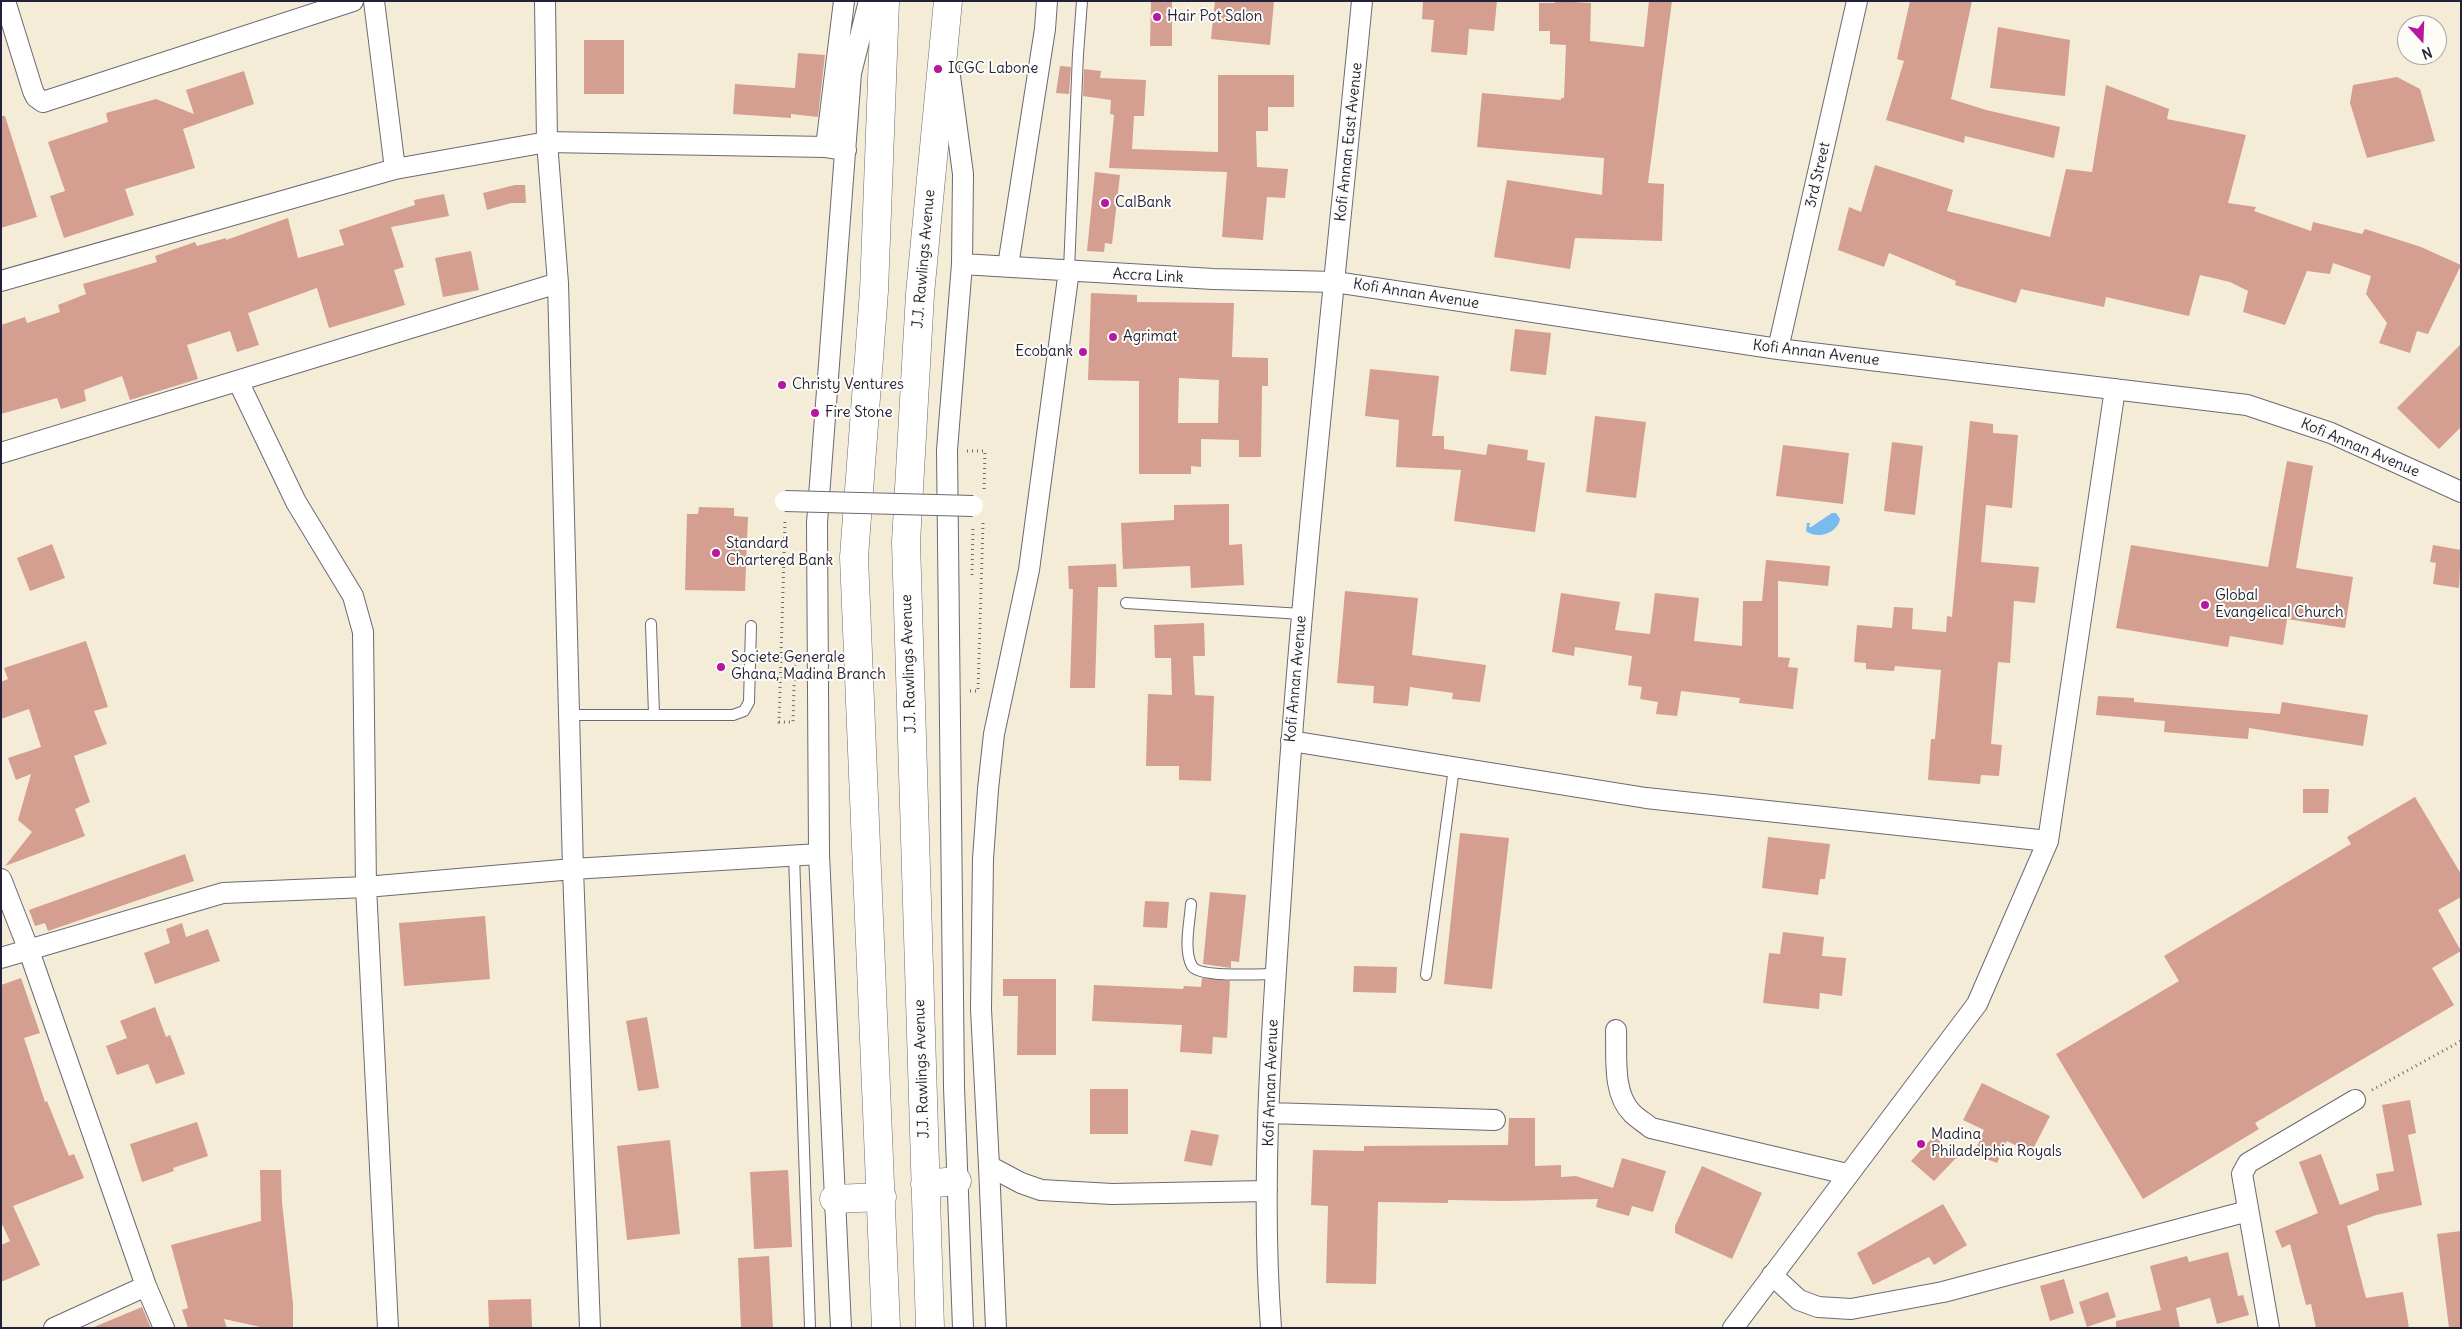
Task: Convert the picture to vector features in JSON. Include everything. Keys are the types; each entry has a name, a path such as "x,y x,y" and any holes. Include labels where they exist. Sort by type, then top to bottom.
{"highway":[{"path":"885,1 874,291 854,557 886,1328"},
{"name":"J.J. Rawlings Avenue","path":"930,1328 906,542 920,294 946,40 948,1"},
{"path":"925,1184 957,1181"},
{"path":"834,1198 882,1197"}],"street":[{"path":"5,1 33,91 36,97 43,102 353,1"},
{"path":"374,1 395,169"},
{"path":"546,1 547,142 558,282 573,868 590,1328"},
{"path":"841,1328 819,854 817,523 844,1"},
{"path":"836,148 851,73 869,1"},
{"path":"1008,266 1045,30 1047,1"},
{"name":"Kofi Annan East Avenue","path":"1335,282 1362,1"},
{"name":"3rd Street","path":"1778,349 1857,1"},
{"path":"946,40 963,174 962,264 947,450 954,1087 963,1328"},
{"path":"1,281 395,169 547,142 836,148"},
{"name":"Accra Link","path":"962,264 1213,279 1335,282"},
{"path":"996,1328 981,1009 983,858 994,734 1029,570 1069,270"},
{"path":"1,453 558,282"},
{"name":"Kofi Annan Avenue","path":"1271,1328 1268,1285 1267,1191 1276,974 1291,741 1312,487 1335,282 1778,349 2247,405 2331,432 2461,492"},
{"path":"238,381 296,502 353,596 363,632 366,887 388,1328"},
{"path":"1733,1328 1847,1174 1977,1004 2048,841 2115,389"},
{"path":"786,502 980,506"},
{"path":"1291,741 1646,798 2048,841"},
{"path":"1,958 28,948 223,893 366,887 573,868 819,854"},
{"path":"1,879 28,948 146,1286 164,1328"},
{"path":"1616,1030 1616,1077 1631,1112 1651,1128 1847,1174"},
{"path":"2269,1328 2242,1174 2248,1163 2355,1100"},
{"path":"1269,1113 1495,1120"},
{"path":"989,1166 1021,1183 1041,1190 1112,1194 1267,1191"},
{"path":"1772,1275 1799,1300 1818,1307 1851,1309 1943,1292 2248,1211"},
{"path":"54,1328 146,1286"}],"lane":[{"path":"1069,270 1082,1"},
{"path":"1126,603 1302,614"},
{"path":"651,624 654,715"},
{"path":"569,715 733,715 744,711 749,702 751,626"},
{"path":"1426,975 1454,768"},
{"path":"794,855 810,1328"},
{"path":"1191,904 1188,949 1192,965 1196,970 1208,973 1276,974"}],"path":[{"path":"971,584 985,451"},
{"path":"786,502 779,722 793,722 795,646"},
{"path":"968,690 978,691 980,506"},
{"path":"2355,1100 2461,1041"}],"water":[{"path":"1832,513 1836,513 1840,519 1831,531 1826,534 1816,535 1806,531 1807,523 1810,523 1809,527 1811,527"}],"building":[{"path":"1151,1 1172,1 1172,46 1150,46"},
{"path":"1215,1 1274,1 1270,45 1211,39"},
{"path":"1423,1 1497,1 1494,31 1469,29 1467,55 1431,52 1434,20 1422,19"},
{"path":"1555,1 1591,3 1590,41 1644,47 1649,1 1672,1 1648,183 1664,184 1662,241 1575,238 1570,269 1494,257 1507,180 1602,195 1604,158 1477,147 1482,93 1561,100 1561,98 1564,98 1566,45 1550,44 1550,31 1539,31 1539,3 1555,3"},
{"path":"1910,1 1972,1 1951,99 1986,110 2060,127 2054,158 1965,136 1964,143 1886,120 1904,61 1897,59"},
{"path":"1998,27 2070,40 2065,96 1990,88"},
{"path":"584,40 624,40 624,94 584,94"},
{"path":"798,53 825,55 818,117 791,114 791,118 733,114 735,84 795,88"},
{"path":"1060,66 1071,67 1069,94 1056,93"},
{"path":"1084,69 1101,71 1100,78 1146,80 1144,116 1134,116 1132,149 1218,152 1218,75 1294,75 1294,107 1268,107 1268,131 1256,131 1257,167 1288,169 1285,198 1267,197 1263,240 1222,237 1227,172 1109,168 1114,115 1110,114 1111,100 1083,96"},
{"path":"244,71 254,104 183,129 195,168 125,189 134,215 64,238 50,196 65,191 48,142 108,122 106,113 156,99 194,114 186,90"},
{"path":"2397,77 2420,89 2435,141 2367,158 2350,103 2353,85"},
{"path":"2106,85 2169,109 2167,119 2246,135 2228,203 2256,207 2254,211 2311,231 2313,222 2362,234 2365,229 2421,247 2461,265 2428,334 2417,331 2410,353 2379,343 2387,323 2366,294 2371,276 2333,263 2330,274 2307,271 2285,325 2243,312 2248,291 2230,282 2200,275 2189,316 2106,297 2104,307 2021,289 2016,303 1955,285 1956,281 1889,253 1884,267 1838,250 1849,207 1861,212 1875,165 1953,190 1947,211 2050,237 2066,169 2092,172"},
{"path":"1,116 5,116 37,217 1,228"},
{"path":"1095,172 1120,175 1112,244 1105,243 1104,252 1087,251"},
{"path":"515,185 525,185 526,203 511,203 487,210 483,193"},
{"path":"444,194 449,216 391,227 404,267 394,270 405,305 329,328 317,288 248,313 259,345 237,352 230,331 187,345 198,379 130,400 122,376 84,390 86,401 61,409 57,398 1,414 1,325 25,317 27,323 60,312 58,305 86,294 83,284 157,262 155,256 195,242 197,246 226,238 226,240 288,218 298,258 344,245 339,230 415,205 414,200"},
{"path":"471,251 479,290 443,297 435,258"},
{"path":"1091,293 1137,295 1137,302 1234,303 1232,357 1268,358 1268,386 1262,386 1261,457 1239,457 1239,440 1201,439 1201,467 1191,466 1191,474 1139,474 1139,381 1088,380","holes":["1179,378 1219,380 1218,423 1178,423"]},
{"path":"1515,329 1551,333 1546,375 1510,371"},
{"path":"2461,344 2461,427 2439,449 2397,408"},
{"path":"1370,369 1439,376 1432,436 1444,436 1444,449 1486,455 1488,444 1528,450 1527,460 1545,463 1535,532 1454,521 1461,470 1396,467 1399,420 1365,416"},
{"path":"1595,416 1646,422 1636,498 1586,492"},
{"path":"1970,421 1993,424 1993,433 2018,435 2012,508 1986,505 1981,562 2039,567 2035,603 2014,601 2010,663 1998,662 1991,744 2002,745 1999,776 1981,775 1980,784 1928,780 1931,739 1935,739 1941,670 1895,666 1894,671 1866,669 1866,663 1854,662 1857,625 1892,628 1894,607 1913,608 1912,629 1946,632 1947,616 1952,617"},
{"path":"1892,442 1923,446 1915,515 1884,511"},
{"path":"1783,445 1849,453 1843,504 1776,496"},
{"name":"Global Evangelical Church","path":"2287,461 2313,466 2296,568 2353,577 2345,628 2287,619 2283,645 2230,636 2228,647 2116,628 2131,545 2268,567"},
{"path":"1229,504 1229,545 1242,544 1244,585 1191,588 1190,566 1123,569 1121,523 1174,520 1174,505"},
{"name":"Standard Chartered Bank","path":"699,507 734,508 734,516 748,517 745,591 685,590 687,514 698,514"},
{"path":"52,544 65,578 30,591 17,558"},
{"path":"2433,545 2461,550 2459,588 2433,584 2436,563 2430,562"},
{"path":"1766,560 1830,566 1828,586 1778,581 1778,657 1790,658 1788,667 1798,668 1793,709 1739,703 1740,698 1681,691 1677,716 1656,714 1658,702 1640,699 1642,687 1628,685 1632,656 1575,647 1574,656 1552,652 1561,593 1620,602 1615,630 1650,634 1655,593 1699,598 1694,641 1742,646 1743,601 1762,601"},
{"path":"1116,564 1117,587 1098,587 1095,688 1070,688 1073,589 1069,589 1068,566"},
{"path":"1345,591 1418,598 1412,655 1486,665 1480,702 1452,699 1453,693 1410,687 1408,706 1373,703 1374,686 1337,683"},
{"path":"1204,623 1205,656 1193,656 1195,695 1214,696 1211,781 1179,780 1179,766 1146,766 1148,694 1172,695 1171,658 1155,658 1154,625"},
{"path":"86,641 108,707 94,711 107,744 74,756 90,802 75,809 85,836 5,866 32,832 18,820 31,774 16,780 8,758 41,747 29,709 1,719 1,682 8,679 4,668"},
{"path":"2098,696 2134,698 2134,702 2280,714 2282,702 2368,715 2363,746 2249,728 2248,739 2164,732 2165,721 2096,715"},
{"path":"2303,789 2329,789 2328,813 2303,813"},
{"path":"2415,797 2461,874 2461,897 2438,910 2461,951 2432,968 2454,1005 2255,1123 2259,1129 2143,1199 2056,1054 2179,981 2164,956 2351,844 2347,837"},
{"path":"1460,833 1509,838 1492,989 1444,984"},
{"path":"1768,837 1830,844 1825,879 1820,879 1818,895 1762,888"},
{"path":"185,854 194,881 48,931 45,923 35,926 29,910"},
{"path":"1210,892 1246,895 1239,962 1231,961 1231,968 1203,964"},
{"path":"1145,901 1169,902 1167,928 1143,927"},
{"path":"485,916 490,979 404,986 399,923"},
{"path":"182,923 186,937 208,929 220,961 155,984 144,953 170,943 166,929"},
{"path":"1783,932 1824,937 1822,956 1846,958 1842,996 1820,993 1819,1009 1763,1003 1769,953 1780,954"},
{"path":"1354,966 1397,967 1396,993 1353,992"},
{"path":"21,978 40,1033 24,1038 45,1102 47,1101 69,1156 74,1154 84,1178 13,1206 40,1265 1,1282 1,1245 10,1241 1,1222 1,985"},
{"path":"1202,978 1230,981 1227,1038 1213,1037 1212,1054 1180,1052 1182,1025 1092,1021 1094,985 1183,989 1184,986 1201,987"},
{"path":"1003,979 1056,979 1056,1055 1017,1055 1018,996 1003,996"},
{"path":"155,1007 166,1037 170,1035 185,1074 156,1084 148,1064 117,1075 106,1046 127,1038 120,1021"},
{"path":"647,1017 659,1088 638,1091 626,1021"},
{"path":"1982,1083 2050,1116 2031,1153 2007,1141 1997,1163 1974,1154 1984,1130 1963,1120"},
{"path":"1090,1089 1128,1089 1128,1134 1090,1134"},
{"path":"2410,1100 2416,1133 2408,1135 2422,1205 2376,1215 2347,1226 2366,1298 2403,1292 2409,1328 2316,1328 2311,1304 2306,1305 2290,1244 2282,1248 2275,1231 2318,1213 2299,1162 2321,1154 2340,1205 2379,1190 2376,1174 2394,1171 2382,1105"},
{"path":"1509,1118 1535,1118 1535,1166 1561,1165 1561,1177 1576,1176 1613,1188 1622,1158 1666,1171 1653,1212 1632,1206 1629,1216 1596,1207 1598,1199 1448,1200 1448,1203 1378,1202 1376,1284 1326,1283 1328,1206 1311,1205 1313,1150 1364,1151 1364,1146 1508,1145"},
{"path":"197,1122 208,1156 173,1168 174,1171 142,1182 130,1144"},
{"path":"1191,1130 1219,1135 1212,1166 1184,1161"},
{"path":"1934,1136 1957,1157 1934,1181 1911,1161"},
{"path":"670,1140 680,1234 627,1240 617,1146"},
{"path":"1702,1166 1762,1193 1732,1259 1675,1233 1675,1226"},
{"path":"260,1170 281,1170 282,1202 293,1304 293,1328 265,1328 224,1319 227,1328 188,1328 182,1310 188,1308 171,1245 261,1221"},
{"path":"788,1170 792,1247 754,1249 750,1172"},
{"path":"1943,1204 1967,1245 1934,1265 1929,1257 1873,1285 1857,1253"},
{"path":"2461,1231 2461,1328 2449,1328 2437,1234"},
{"path":"2228,1252 2238,1296 2243,1295 2249,1315 2217,1324 2210,1298 2176,1308 2180,1328 2116,1328 2116,1321 2161,1310 2150,1266 2187,1256 2189,1262"},
{"path":"769,1256 773,1328 741,1328 738,1258"},
{"path":"2064,1279 2074,1313 2050,1321 2040,1286"},
{"path":"2108,1292 2116,1317 2087,1327 2079,1302"},
{"path":"531,1299 532,1328 489,1328 488,1300"},
{"path":"142,1307 151,1328 94,1328 94,1327"}],"place":[{"name":"Hair Pot Salon","path":"1157,17"},
{"name":"ICGC Labone","path":"938,69"},
{"name":"CalBank","path":"1105,203"},
{"name":"Agrimat","path":"1113,337"},
{"name":"Ecobank","path":"1083,352"},
{"name":"Christy Ventures","path":"782,385"},
{"name":"Fire Stone","path":"815,413"},
{"name":"Standard Chartered Bank","path":"716,553"},
{"name":"Global Evangelical Church","path":"2205,605"},
{"name":"Societe Generale Ghana, Madina Branch","path":"721,667"},
{"name":"Madina Philadelphia Royals","path":"1921,1144"}]}
